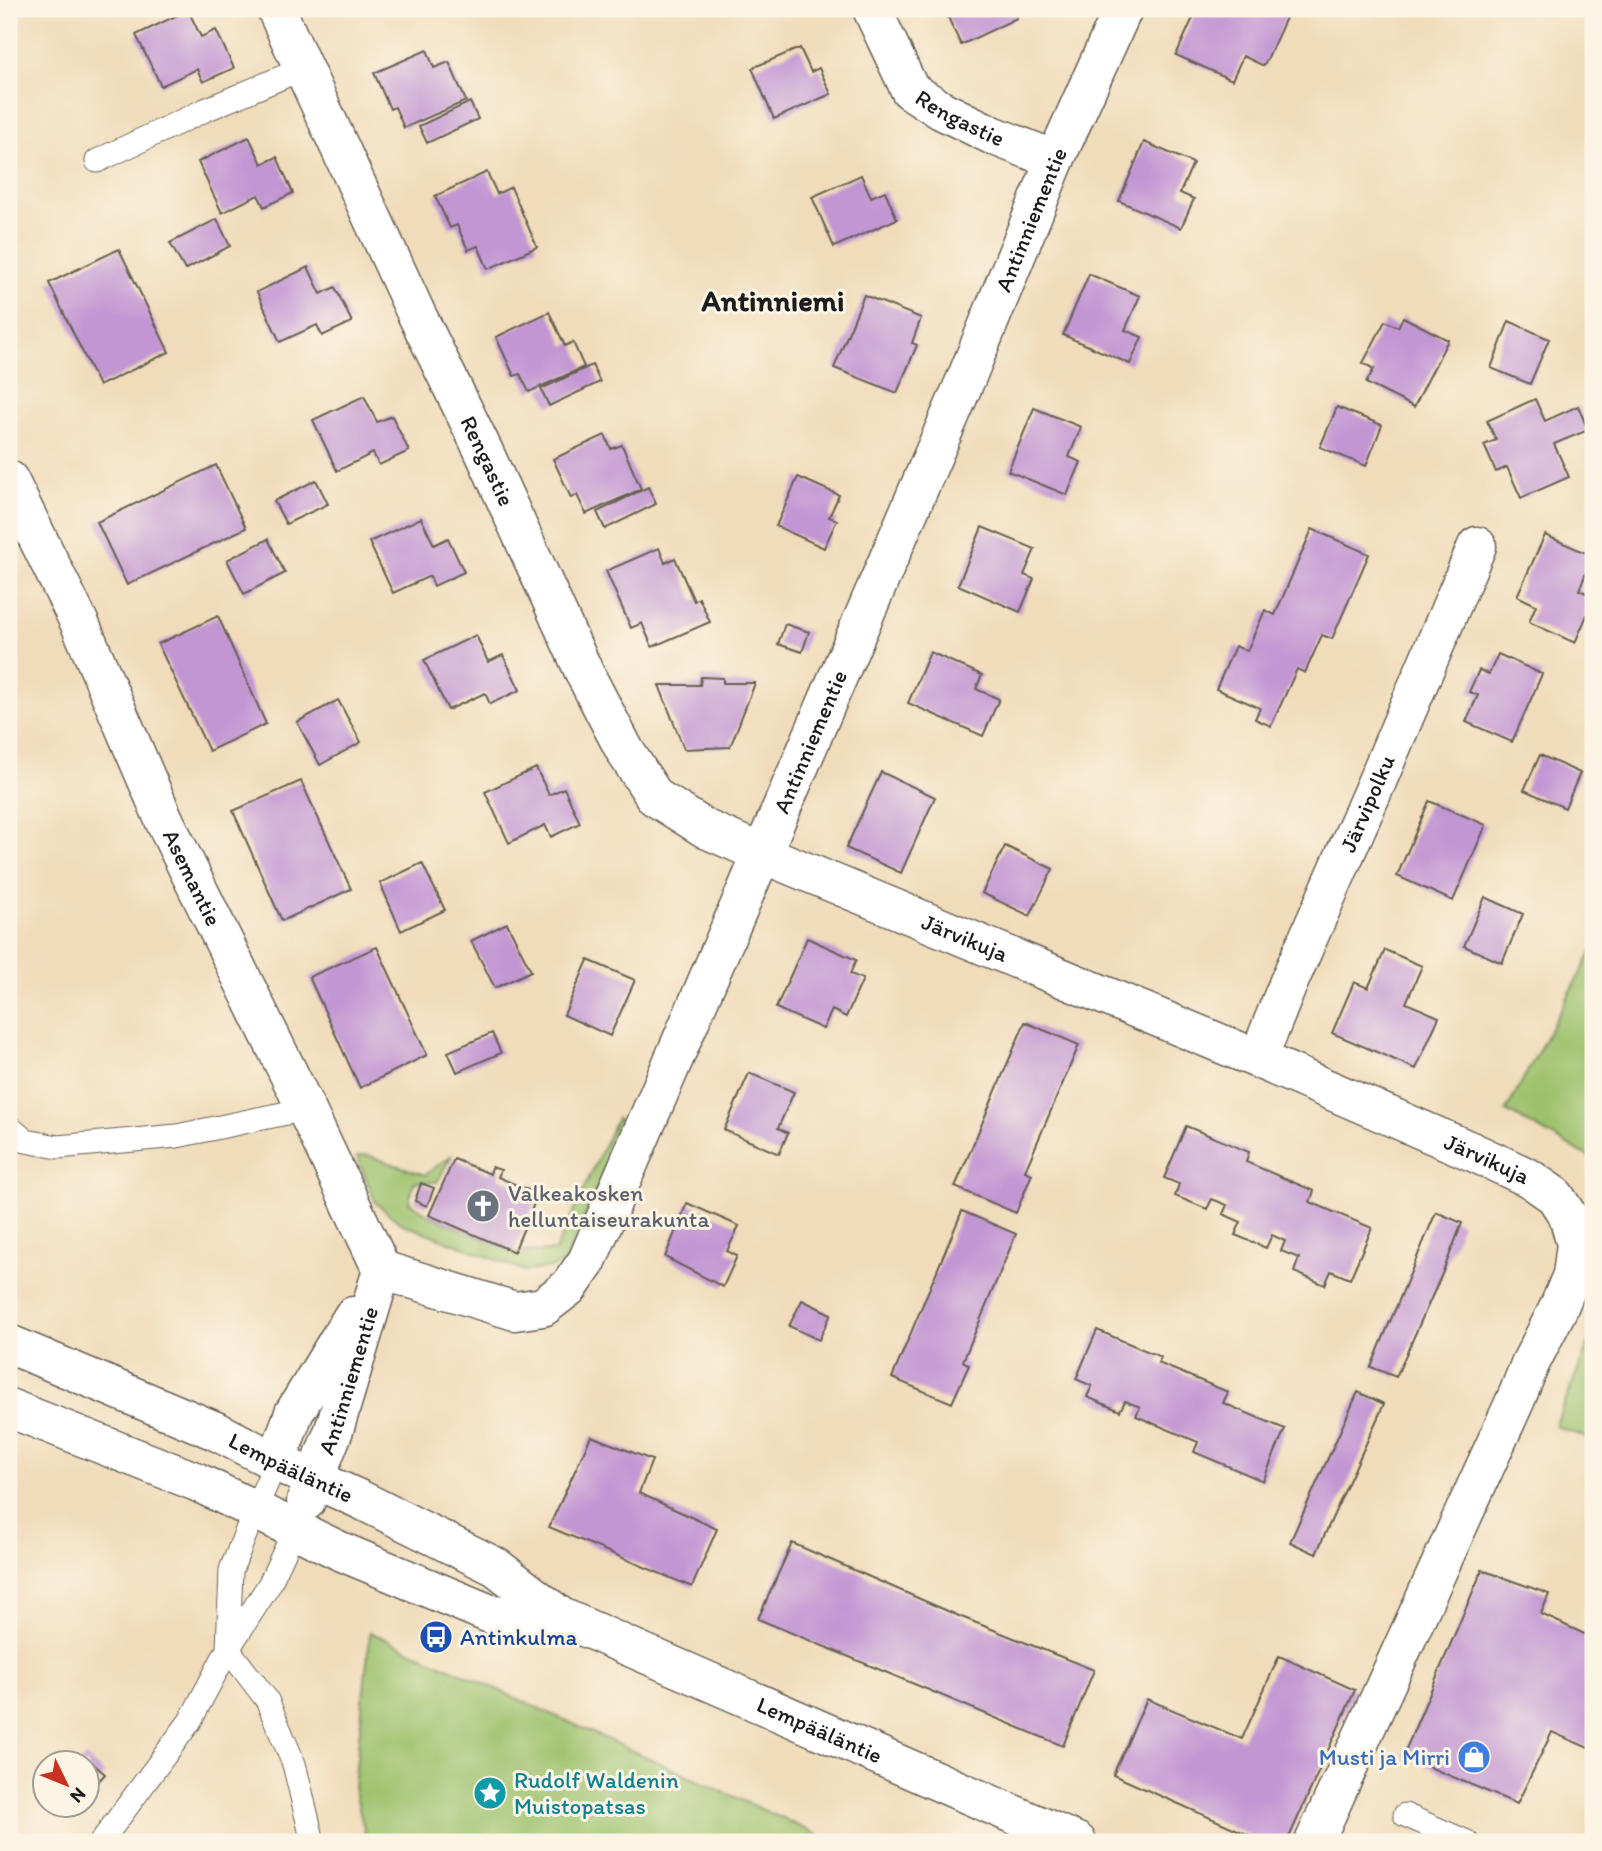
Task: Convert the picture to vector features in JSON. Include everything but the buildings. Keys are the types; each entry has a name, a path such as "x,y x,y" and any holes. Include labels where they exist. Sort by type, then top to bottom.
{"street":[{"name":"Rengastie","path":"276,9 415,311 537,564 585,674 625,751 655,797 706,829 763,854"},
{"name":"Rengastie","path":"872,9 910,90 941,110 992,135 1055,160"},
{"name":"Antinniementie","path":"382,1270 514,1311 543,1307 569,1287 587,1261 968,374 1055,160 1123,9"},
{"name":"Asemantie","path":"9,480 80,624 165,822 382,1270"},
{"name":"Järvipolku","path":"1258,1059 1477,546"},
{"name":"Järvikuja","path":"763,854 1258,1059 1473,1152 1529,1178 1555,1196 1568,1216 1576,1244 1572,1275 1314,1842"},
{"name":"Antinniementie","path":"276,1462 294,1413 382,1270"},
{"name":"Antinniementie","path":"295,1529 334,1430 382,1270"},
{"name":"Lempääläntie","path":"9,1344 218,1432 276,1462 361,1500 496,1567 561,1617 1077,1842"},
{"name":"Lempääläntie","path":"9,1408 197,1482 340,1551 490,1614 561,1617"}],"lane":[{"path":"97,161 205,110 304,68"},
{"path":"9,1127 26,1141 58,1147 177,1136 306,1109"},
{"path":"276,1462 231,1570 228,1649 267,1700 294,1764 313,1842"},
{"path":"101,1842 190,1721 228,1649 269,1585 295,1529"},
{"path":"1405,1815 1467,1842"}],"green space":[{"path":"1593,950 1593,1159 1506,1111"},
{"path":"617,1118 625,1124 565,1261 553,1268 525,1271 400,1223 376,1203 357,1157 367,1155 425,1175 452,1155 437,1182 414,1182 409,1202 429,1215 514,1252 555,1251"},
{"path":"1593,1333 1593,1440 1555,1426"},
{"path":"370,1632 834,1842 367,1842 354,1787"}],"place":[{"name":"Valkeakosken helluntaiseurakunta","path":"483,1206"},
{"name":"Antinkulma","path":"436,1637"},
{"name":"Musti ja Mirri","path":"1474,1757"},
{"name":"Rudolf Waldenin Muistopatsas","path":"490,1793"}],"district":[{"name":"Antinniemi","path":"773,301"}]}
